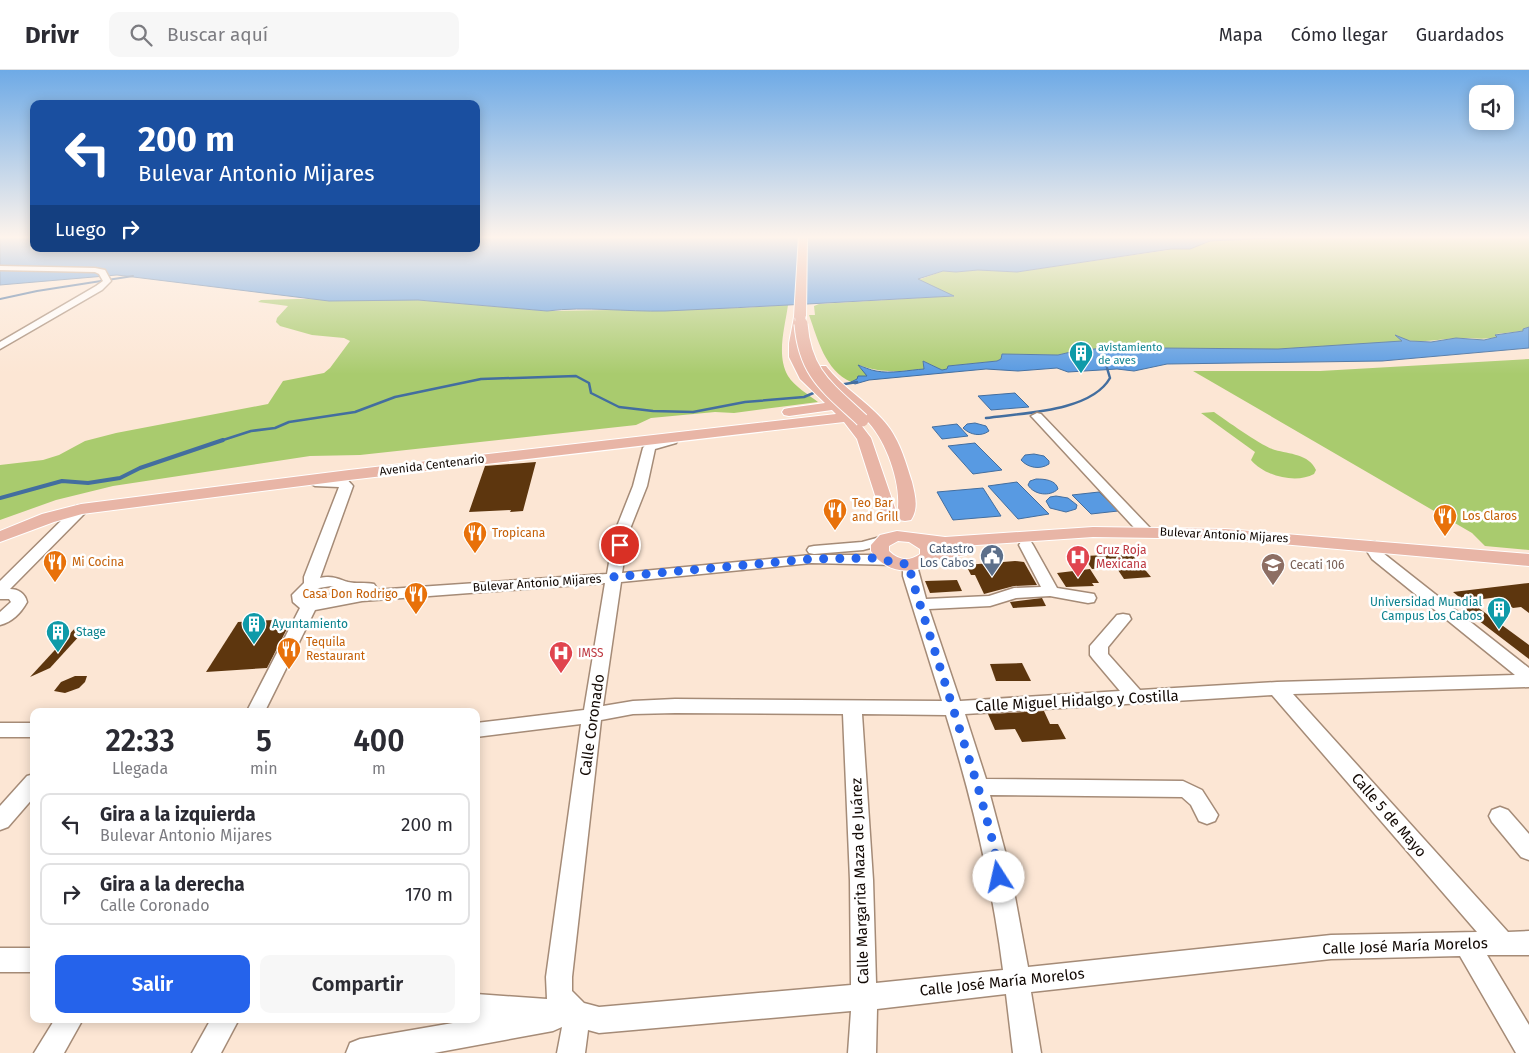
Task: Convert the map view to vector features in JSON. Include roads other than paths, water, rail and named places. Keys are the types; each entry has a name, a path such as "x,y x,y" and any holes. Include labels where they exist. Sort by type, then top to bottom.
{"main road":[{"path":"801,282 802,346 809,366 818,380 860,418 876,440 892,489 897,516"},
{"path":"800,317 795,343 795,357 805,376 840,400 860,418 884,432 890,444 908,501 897,516 891,525 886,539 880,545 880,551 884,557 910,561 928,547 910,532 897,516 865,442 860,418 840,400 818,366 800,317"},
{"name":"Avenida Centenario","path":"0,529 70,504 97,498 227,478 840,400"},
{"name":"Avenida Centenario","path":"0,538 48,518 81,509 702,434 860,418"},
{"name":"Bulevar Antonio Mijares","path":"886,539 900,536 945,542 1049,539 1146,532 1262,536 1529,572"},
{"name":"Bulevar Antonio Mijares","path":"910,561 955,551 1026,545 1049,539 1207,543 1529,560"}],"street":[{"path":"0,346 99,288 106,282"},
{"path":"1037,416 1146,532"},
{"name":"Calle Coronado","path":"577,1014 558,997 559,977 592,716 619,555 620,534 640,486 649,448 661,442 702,434"},
{"path":"304,482 342,482 346,486 312,576 312,585"},
{"path":"0,592 81,509"},
{"name":"Bulevar Antonio Mijares","path":"615,574 860,546 886,539"},
{"path":"1026,545 1051,591"},
{"path":"1374,551 1529,676"},
{"name":"Bulevar Antonio Mijares","path":"338,594 362,596 811,559 872,558 910,561"},
{"path":"910,561 911,576 954,708 994,846 1027,1053"},
{"path":"332,581 337,582 338,594 320,605 302,603 300,599 304,590 312,585 332,581"},
{"path":"920,604 990,600 1014,593 1051,591 1064,595 1088,598"},
{"path":"0,592 13,594 18,598 19,603 16,609 0,620"},
{"path":"258,708 310,605"},
{"path":"1123,619 1099,646 1099,655 1136,698"},
{"name":"Calle Miguel Hidalgo y Costilla","path":"480,730 592,716 603,712 629,708 675,706 954,708 1277,688 1529,681"},
{"name":"Calle 5 de Mayo","path":"1277,688 1501,942"},
{"name":"Calle Margarita Maza de Juárez","path":"852,708 859,823 865,997 862,1053"},
{"path":"0,730 30,730"},
{"path":"0,821 30,787"},
{"path":"978,787 1183,789 1191,791 1199,800 1207,815"},
{"path":"1500,816 1529,850"},
{"name":"Calle José María Morelos","path":"480,1007 577,1014 599,1020 865,997 1331,947 1501,942 1529,943"},
{"path":"1466,943 1529,1050"},
{"path":"0,960 30,960"},
{"path":"360,1053 577,1014 570,1053"},
{"path":"48,1053 67,1023"},
{"path":"206,1053 224,1023"}],"water":[{"path":"0,282 37,282 0,285"},
{"path":"173,282 924,282 954,296 665,311 576,309 547,311 418,300 329,301"},
{"path":"1529,327 1529,348 1382,361 1167,364 1134,371 1117,369 1068,372 1057,368 1018,371 986,369 869,380 855,384 851,382 857,379 858,376 867,376 858,365 876,371 894,372 924,369 923,361 942,370 947,369 948,366 997,361 1001,359 1002,354 1058,355 1075,351 1123,346 1278,349 1402,341 1395,335 1410,341 1431,342 1456,338 1484,340 1497,337 1495,335 1523,331 1523,329"},
{"path":"1015,393 1029,407 991,410 978,396"},
{"path":"975,423 986,426 989,431 983,434 976,434 963,428 967,424"},
{"path":"957,424 968,436 942,439 932,427"},
{"path":"975,443 1002,470 973,474 948,446"},
{"path":"1025,455 1044,456 1049,461 1049,464 1042,467 1034,467 1027,465 1021,460"},
{"path":"1036,479 1053,482 1058,489 1047,494 1038,493 1028,485 1030,481"},
{"path":"1017,482 1049,514 1018,519 988,486"},
{"path":"983,488 1001,516 953,520 937,492"},
{"path":"1099,492 1118,511 1091,514 1072,495"},
{"path":"1050,497 1068,498 1077,505 1076,509 1066,512 1050,508 1046,501"}],"waterway":[{"path":"0,299 95,282"},
{"path":"986,418 1054,409 1088,398 1101,389 1110,378 1107,368"},
{"path":"221,441 251,431 275,428 289,422 355,412 395,397 481,379 576,376 589,383 591,393 619,407 653,411 693,412 745,402 804,397 818,391"},
{"path":"839,385 857,382"},
{"path":"0,498 62,481 88,483 120,478 140,468 221,441"}],"place":[{"name":"avistamiento de aves","path":"1081,374"},
{"name":"Teo Bar and Grill","path":"835,531"},
{"name":"Los Claros","path":"1445,537"},
{"name":"Tropicana","path":"475,554"},
{"name":"Catastro Los Cabos","path":"992,577"},
{"name":"Cruz Roja Mexicana","path":"1078,578"},
{"name":"Mi Cocina","path":"55,583"},
{"name":"Cecati 106","path":"1273,586"},
{"name":"Casa Don Rodrigo","path":"416,615"},
{"name":"Universidad Mundial Campus Los Cabos","path":"1499,630"},
{"name":"Ayuntamiento","path":"254,645"},
{"name":"Stage","path":"58,653"},
{"name":"Tequila Restaurant","path":"289,670"},
{"name":"IMSS","path":"561,674"}]}
